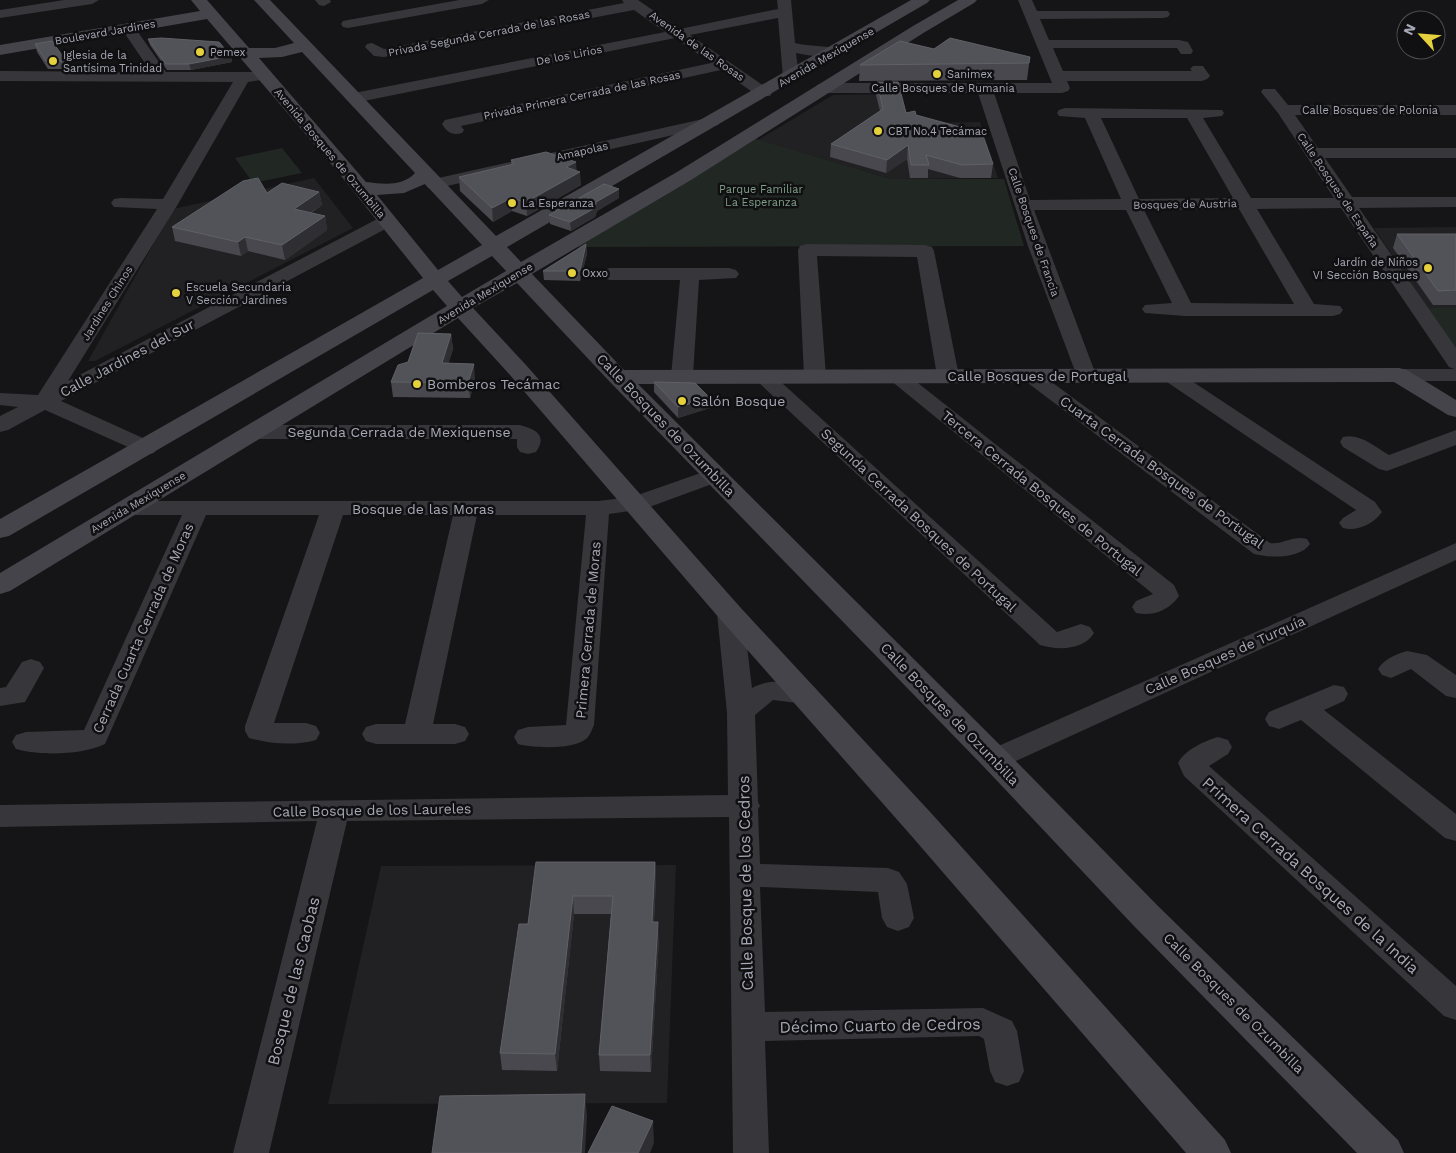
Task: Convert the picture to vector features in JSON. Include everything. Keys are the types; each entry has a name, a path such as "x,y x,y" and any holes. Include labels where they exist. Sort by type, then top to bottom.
{"main road":[{"path":"262,0 494,247 520,272"},
{"name":"Avenida Mexiquense","path":"0,530 764,93 922,0"},
{"name":"Avenida Mexiquense","path":"0,586 460,307 684,176 823,88 969,0"},
{"name":"Boulevard Jardines","path":"0,50 128,28 205,7"},
{"name":"Avenida Bosques de Ozumbilla","path":"205,7 361,188 436,281 460,307"},
{"path":"245,52 266,55 278,54 303,45"},
{"path":"361,188 399,189 421,180 430,179"},
{"name":"Calle Bosques de Ozumbilla","path":"520,272 618,377 714,475 995,759 1145,914 1384,1153"},
{"path":"460,307 1211,1153"},
{"path":"1399,375 1456,410"},
{"name":"Calle Bosques de Portugal","path":"618,377 1399,375"}],"street":[{"path":"347,24 482,0"},
{"path":"1024,0 1060,82"},
{"path":"0,14 97,2"},
{"name":"Avenida de las Rosas","path":"633,2 764,93"},
{"name":"Privada Segunda Cerrada de las Rosas","path":"372,48 379,53 384,53 633,2"},
{"path":"784,6 791,77"},
{"name":"De los Lirios","path":"354,98 679,34 784,6"},
{"path":"1031,15 1163,14 1158,8"},
{"path":"128,28 162,77"},
{"path":"1044,44 1179,44 1183,45 1186,51"},
{"path":"788,46 806,51 834,52"},
{"name":"Privada Primera Cerrada de las Rosas","path":"456,130 451,123 724,65"},
{"name":"Calle Bosques de Rumania","path":"823,88 985,89 1060,82 1202,76 1198,69"},
{"path":"0,76 266,77"},
{"name":"Jardines Chinos","path":"45,402 169,204 244,77"},
{"name":"Calle Bosques de Francia","path":"985,89 1037,246 1085,375"},
{"name":"Calle Bosques de España","path":"1269,92 1314,153 1419,311 1456,363"},
{"name":"Calle Bosques de Polonia","path":"1284,110 1456,110"},
{"path":"1065,113 1216,113"},
{"path":"1091,113 1132,204 1184,310"},
{"path":"1192,113 1308,310"},
{"name":"Amapolas","path":"430,179 642,138 712,122"},
{"path":"642,138 655,143 663,150"},
{"path":"1314,153 1456,153"},
{"name":"Bosques de Austria","path":"1024,205 1456,202"},
{"path":"120,203 169,204"},
{"name":"Calle Jardines del Sur","path":"0,425 387,221"},
{"path":"815,376 807,250 924,251 948,376"},
{"path":"610,274 729,274"},
{"path":"682,376 690,274"},
{"path":"1152,309 1333,310"},
{"name":"Calle Bosques de Portugal","path":"1399,375 1456,375"},
{"name":"Tercera Cerrada Bosques de Portugal","path":"896,376 1165,591 1166,596 1162,600 1145,607"},
{"name":"Cuarta Cerrada Bosques de Portugal","path":"1031,376 1263,549 1276,551 1298,544"},
{"path":"1172,376 1367,507 1370,512 1351,523"},
{"name":"Segunda Cerrada Bosques de Portugal","path":"764,377 1049,640 1061,641 1081,633"},
{"path":"0,399 45,402 146,448"},
{"name":"Segunda Cerrada de Mexiquense","path":"256,432 520,432 530,436 528,447"},
{"path":"1351,442 1382,462 1391,464 1456,437"},
{"name":"Bosque de las Moras","path":"126,508 466,510 598,508 636,504 714,475"},
{"name":"Primera Cerrada de Moras","path":"528,737 568,736 577,732 580,725 598,508"},
{"name":"Cerrada Cuarta Cerrada de Moras","path":"26,742 84,742 95,737 197,509"},
{"path":"306,733 266,733 259,731 259,726 333,509"},
{"path":"416,734 466,510"},
{"name":"Calle Bosques de Turquía","path":"995,759 1456,551"},
{"name":"Calle Bosque de los Cedros","path":"730,613 741,713 745,806 744,875 751,1153"},
{"path":"1391,669 1407,660 1418,661 1456,689"},
{"path":"0,697 15,695 31,668"},
{"path":"741,713 757,696 766,691 774,689 805,695"},
{"path":"1334,694 1292,713 1456,830"},
{"path":"376,734 455,734"},
{"name":"Primera Cerrada Bosques de la India","path":"1218,747 1197,759 1192,764 1194,769 1456,1006"},
{"name":"Calle Bosque de los Laureles","path":"0,816 335,810 745,806"},
{"name":"Bosque de las Caobas","path":"251,1153 335,810"},
{"path":"744,875 888,880 892,884 898,918"},
{"name":"Décimo Cuarto de Cedros","path":"747,1026 983,1022 1000,1031 1007,1071"}],"shaded area":[{"name":"CBT No.4 Tecámac","path":"902,94 909,123 980,122 998,178 891,179 758,140 833,95"},
{"name":"Escuela Secundaria V Sección Jardines","path":"314,178 353,228 95,361 88,361 173,209"},
{"name":"Jardín de Niños VI Sección Bosques","path":"1456,227 1456,308 1428,308 1374,228"},
{"path":"676,865 667,1103 328,1104 381,866"}],"green space":[{"name":"Parque Familiar La Esperanza","path":"756,139 891,179 1004,179 1024,246 577,247"},
{"path":"282,148 302,173 253,183 235,158"},
{"path":"1428,308 1456,308 1456,350"}],"building":[{"path":"161,38 219,42 231,56 189,64 166,64 148,39"},
{"path":"950,38 1030,57 1029,63 860,65 900,41 934,49"},
{"path":"52,41 66,61 46,61 35,44"},
{"path":"877,82 898,82 906,113 915,111 916,115 982,133 993,164 962,165 926,155 929,165 911,165 908,145 887,160 831,144 883,109"},
{"path":"546,152 576,162 566,167 580,172 526,202 511,198 492,208 459,177 514,164 511,160"},
{"path":"258,178 267,193 282,183 319,192 294,209 325,216 282,245 245,237 238,242 172,227 243,181"},
{"path":"604,184 619,189 596,202 595,208 570,222 549,215"},
{"path":"1397,234 1456,234 1456,290 1438,291"},
{"path":"586,244 580,271 543,271"},
{"path":"418,333 451,334 442,363 474,364 468,383 391,382 398,365 408,362"},
{"path":"654,382 695,383 710,398 678,407"},
{"path":"536,862 655,862 652,922 658,922 650,1055 599,1055 613,896 573,896 555,1054 500,1053 519,924 528,924"},
{"path":"585,1094 581,1153 432,1153 440,1096"},
{"path":"612,1106 653,1121 638,1153 588,1153"}],"place":[{"name":"Pemex","path":"200,52"},
{"name":"Iglesia de la Santísima Trinidad","path":"53,61"},
{"name":"Sanimex","path":"937,74"},
{"name":"CBT No.4 Tecámac","path":"878,131"},
{"name":"La Esperanza","path":"512,203"},
{"name":"Jardín de Niños VI Sección Bosques","path":"1428,268"},
{"name":"Oxxo","path":"572,273"},
{"name":"Escuela Secundaria V Sección Jardines","path":"176,293"},
{"name":"Bomberos Tecámac","path":"417,384"},
{"name":"Salón Bosque","path":"682,401"}]}
